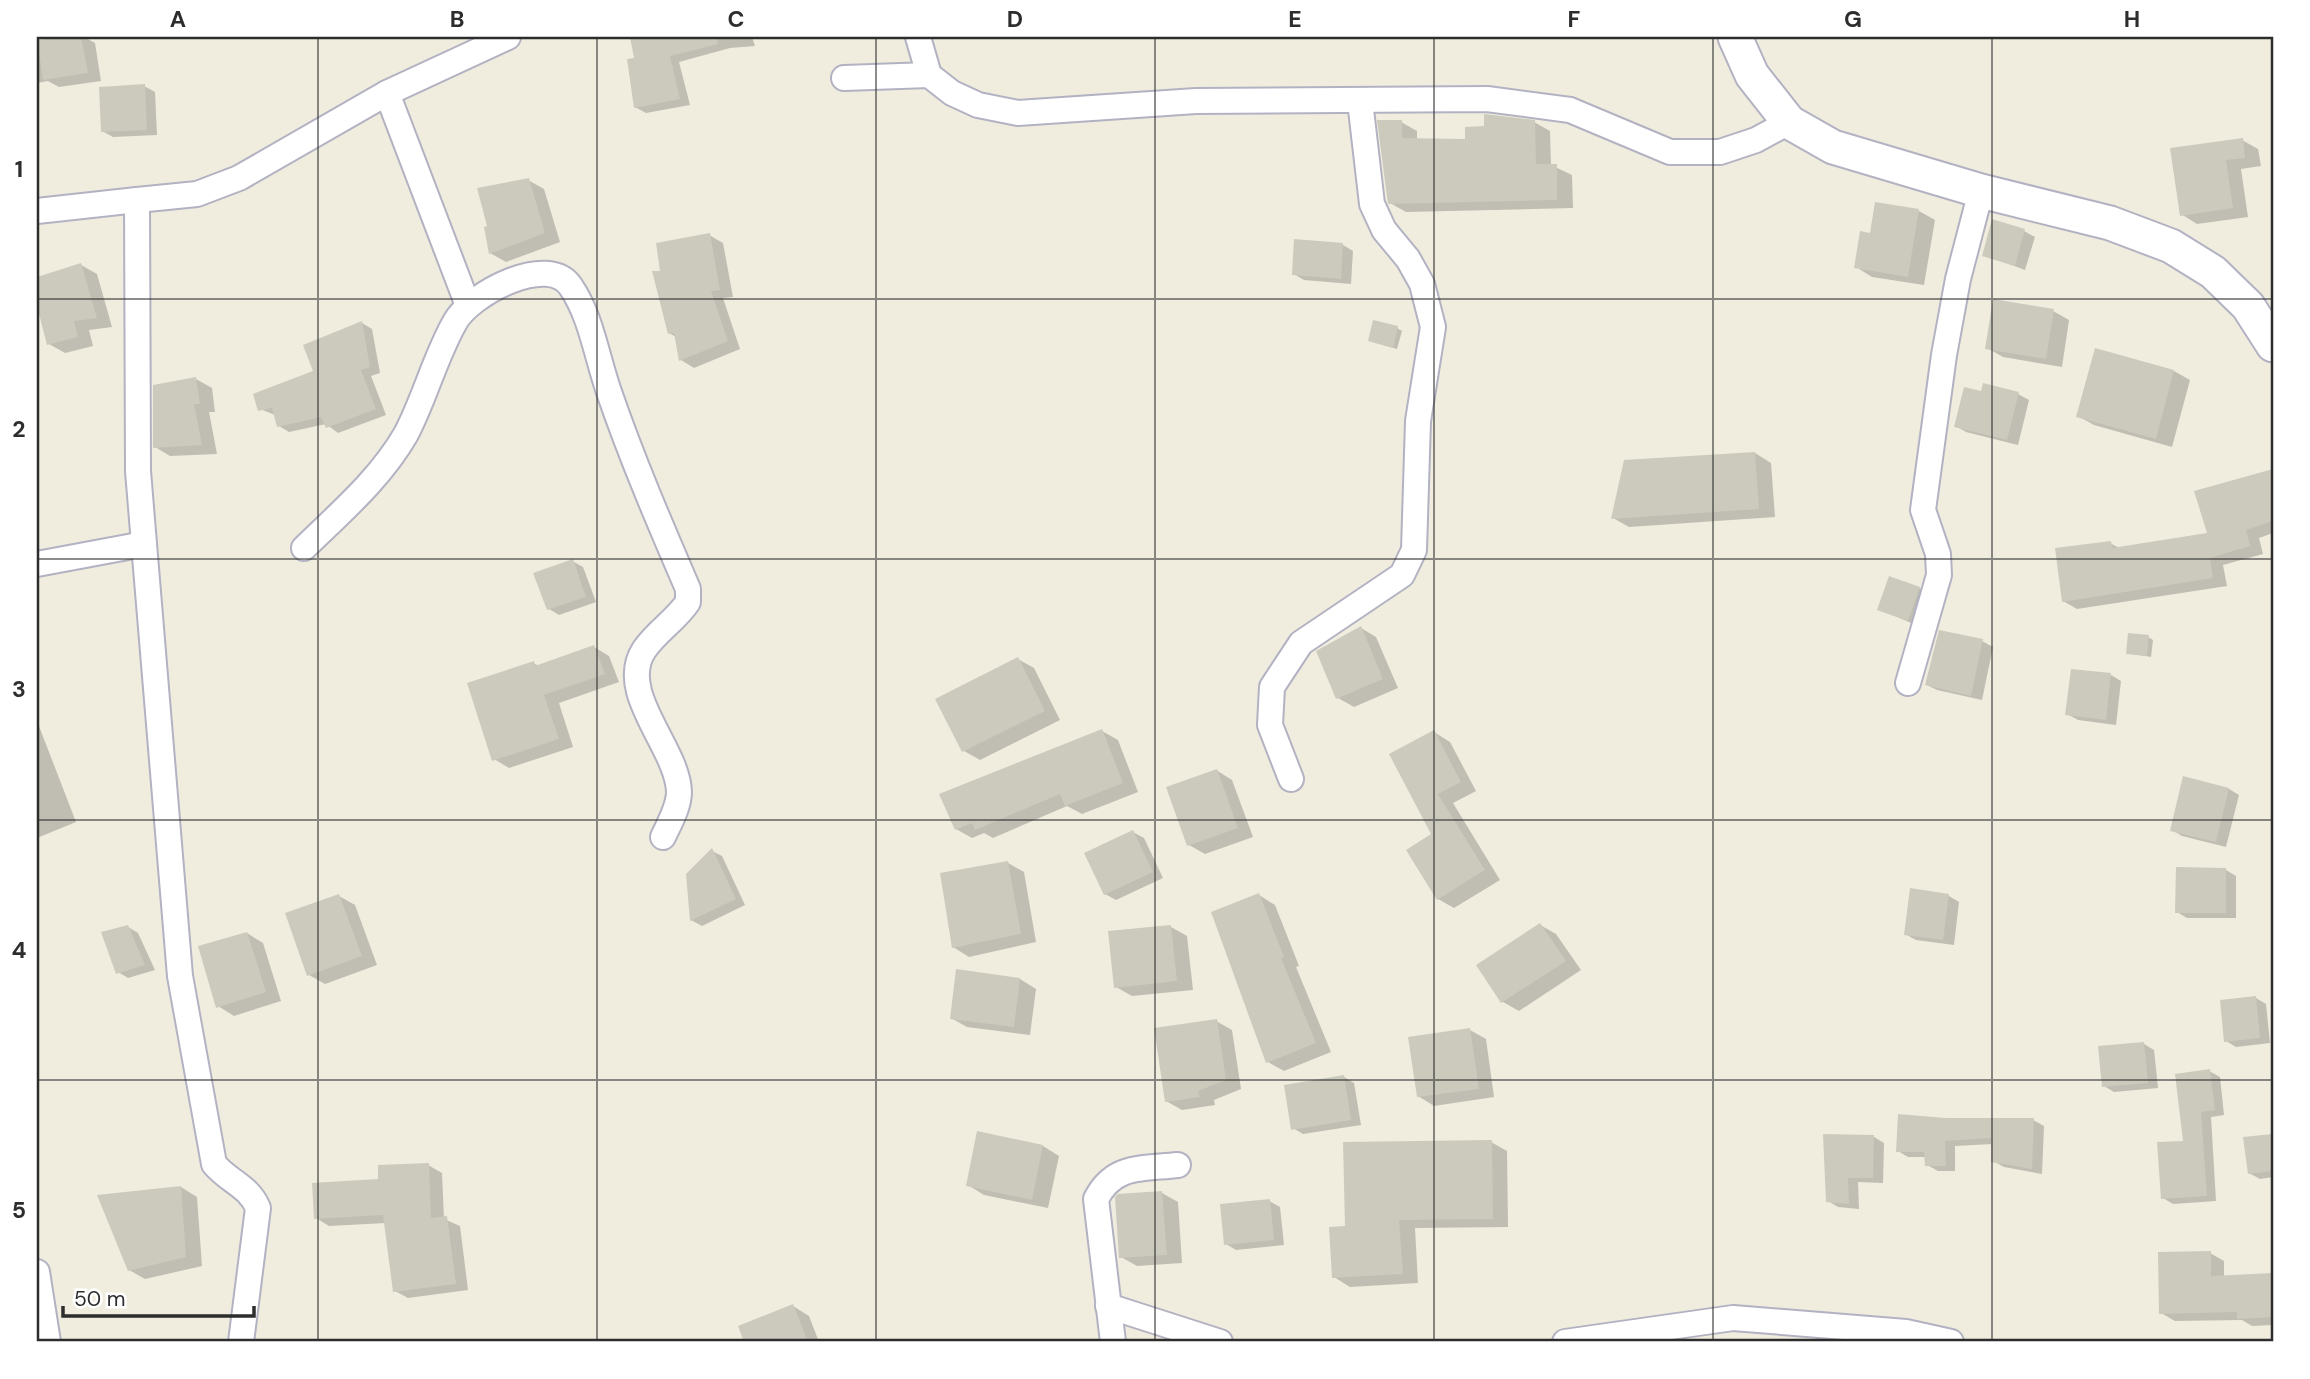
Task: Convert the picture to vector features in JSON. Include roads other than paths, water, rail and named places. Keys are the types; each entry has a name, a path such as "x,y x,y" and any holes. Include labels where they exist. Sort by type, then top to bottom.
{"street":[{"path":"37,211 197,194 239,178 387,93 508,37"},
{"path":"918,37 929,75 952,93 978,105 1018,113 1196,101 1487,99 1570,110 1670,152 1720,152 1756,140 1789,122"},
{"path":"1735,37 1752,75 1789,122 1833,147 1981,191 2110,223 2171,246 2221,281 2248,306 2273,345"},
{"path":"844,78 929,75"},
{"path":"387,93 467,303"},
{"path":"1291,779 1270,725 1272,687 1301,643 1402,575 1414,551 1418,421 1433,327 1422,284 1408,259 1384,230 1372,204 1360,101"},
{"path":"1908,683 1939,575 1938,554 1923,510 1944,355 1958,279 1981,191"},
{"path":"138,200 138,471 180,976 202,1111 214,1164 223,1176 252,1194 258,1208 241,1342"},
{"path":"304,548 380,473 405,434 431,383 454,322 467,303 493,289 550,272 560,275 571,286 648,496 688,589 688,602 644,650 637,670 640,698 668,757 679,793 663,837"},
{"path":"37,564 144,544"},
{"path":"1113,1342 1096,1199 1105,1182 1119,1172 1178,1165"},
{"path":"37,1272 48,1342"},
{"path":"1108,1306 1220,1342"},
{"path":"1565,1342 1733,1318 1906,1332 1951,1342"}]}
